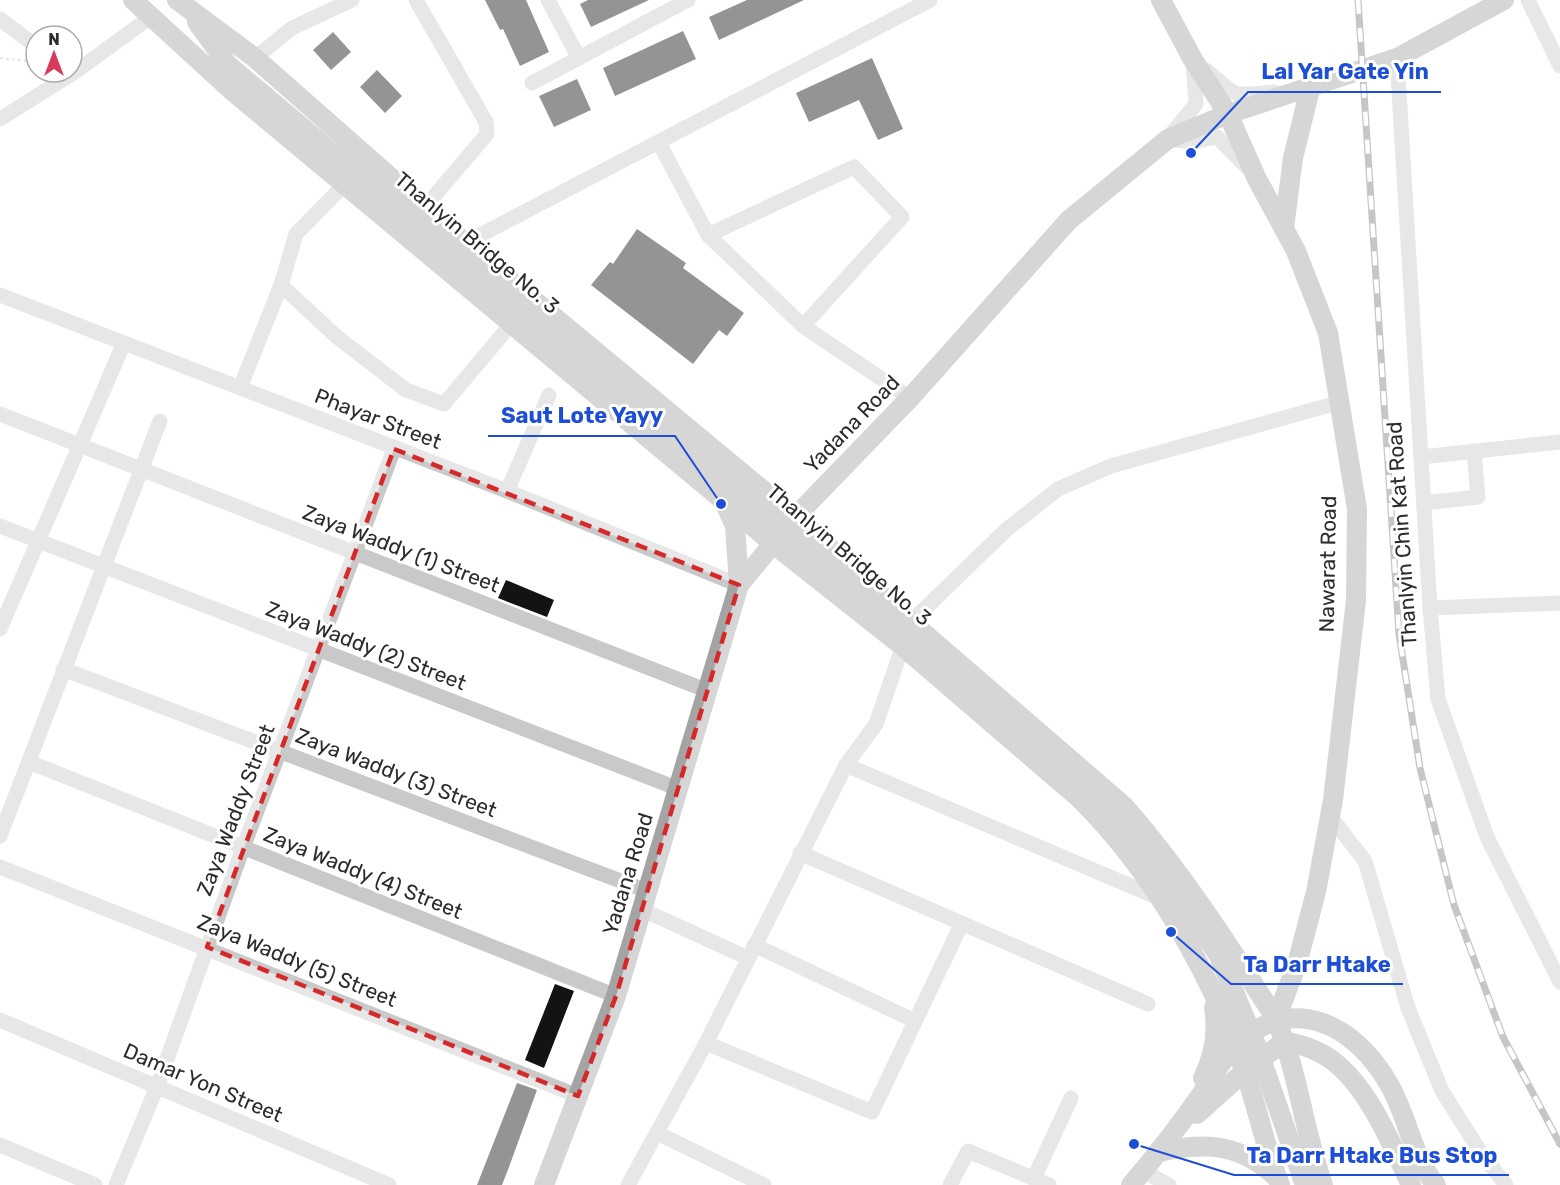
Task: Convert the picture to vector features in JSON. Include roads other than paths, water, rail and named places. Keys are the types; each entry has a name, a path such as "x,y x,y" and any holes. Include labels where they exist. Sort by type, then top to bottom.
{"main road":[{"path":"133,0 286,137 512,323 772,543 901,645 1087,805 1117,838 1159,898 1210,987 1245,1071 1278,1182"},
{"name":"Nawarat Road","path":"1161,0 1192,58 1228,114 1257,179 1296,251 1328,333 1357,509 1356,600 1330,816 1316,892 1297,964 1276,1019"},
{"name":"Yadana Road","path":"544,1185 616,996 739,585 772,543 910,398 1069,220 1168,139 1228,114 1310,89 1397,58 1504,0"},
{"path":"183,3 228,66"},
{"path":"183,3 255,58 465,243 795,517 911,622 1124,806 1155,841 1188,887 1276,1019 1285,1041 1310,1147 1323,1185"},
{"path":"156,20 228,66"},
{"name":"Thanlyin Bridge No. 3","path":"228,66 1074,776 1108,808 1158,864 1219,956 1257,1047 1305,1185"},
{"path":"1284,228 1293,158 1310,89"},
{"path":"549,355 571,329"},
{"path":"724,501 735,526 739,585"},
{"path":"1173,1135 1210,1063 1215,1044 1215,1018 1210,987"},
{"path":"1137,1178 1173,1135 1235,1047 1276,1019 1308,1018 1336,1027 1368,1055 1391,1087 1423,1170 1436,1185"},
{"path":"1173,1135 1245,1071 1285,1041"},
{"path":"1285,1041 1318,1051 1351,1077 1378,1118 1411,1185"},
{"path":"1159,1152 1180,1148 1222,1147 1257,1160 1278,1182"}],"street":[{"path":"255,58 292,28 352,0"},
{"path":"416,0 486,122 487,134 424,208"},
{"path":"548,0 579,58"},
{"path":"532,83 688,0"},
{"path":"465,243 930,0"},
{"path":"1528,0 1560,66"},
{"path":"0,19 24,37"},
{"path":"84,65 156,20"},
{"path":"1192,58 1225,89 1245,97 1310,89"},
{"path":"1168,139 1196,104 1192,58"},
{"name":"Thanlyin Chin Kat Road","path":"1397,58 1430,608 1438,699 1487,837 1560,982"},
{"path":"0,119 54,84"},
{"path":"286,137 311,107"},
{"path":"1168,139 1192,142 1217,137 1232,150 1257,179"},
{"path":"659,142 708,235 803,326 910,398"},
{"path":"708,235 854,167 902,217 803,326"},
{"path":"240,388 281,285 296,234 344,185"},
{"path":"281,285 337,338 406,390 444,404 512,323"},
{"name":"Phayar Street","path":"0,295 507,491 739,585"},
{"path":"0,629 124,343"},
{"path":"507,491 549,395"},
{"path":"628,1185 705,1043 846,765 876,724 901,645 911,622 1006,530 1058,489 1111,466 1341,402"},
{"name":"Zaya Waddy (1) Street","path":"0,414 708,691"},
{"path":"0,836 102,566 160,421"},
{"path":"1421,457 1560,442"},
{"name":"Zaya Waddy Street","path":"116,1185 157,1087 243,848 394,448"},
{"path":"1424,503 1478,497 1474,451"},
{"name":"Zaya Waddy (2) Street","path":"0,525 679,789"},
{"path":"1430,608 1560,603"},
{"name":"Zaya Waddy (3) Street","path":"63,669 280,752 644,900 751,951 915,1021"},
{"name":"Zaya Waddy (4) Street","path":"29,762 616,996"},
{"path":"846,765 1159,898"},
{"path":"1330,816 1365,861 1408,1008 1442,1091 1481,1153 1506,1185"},
{"path":"800,853 1148,1004"},
{"name":"Zaya Waddy (5) Street","path":"0,867 207,947 578,1096"},
{"path":"705,1043 872,1112 962,923"},
{"name":"Damar Yon Street","path":"0,1020 389,1185"},
{"path":"950,1185 968,1151 1042,1182 1071,1098"},
{"path":"657,1132 764,1185"},
{"path":"0,1145 95,1185"},
{"path":"1137,1178 1168,1185"}],"railway":[{"path":"1358,0 1399,634 1420,768 1454,905 1503,1037 1560,1144"}],"place":[{"name":"Lal Yar Gate Yin","path":"1191,153"},
{"name":"Saut Lote Yayy","path":"721,504"},
{"name":"Ta Darr Htake","path":"1171,932"},
{"name":"Ta Darr Htake Bus Stop","path":"1134,1144"}]}
